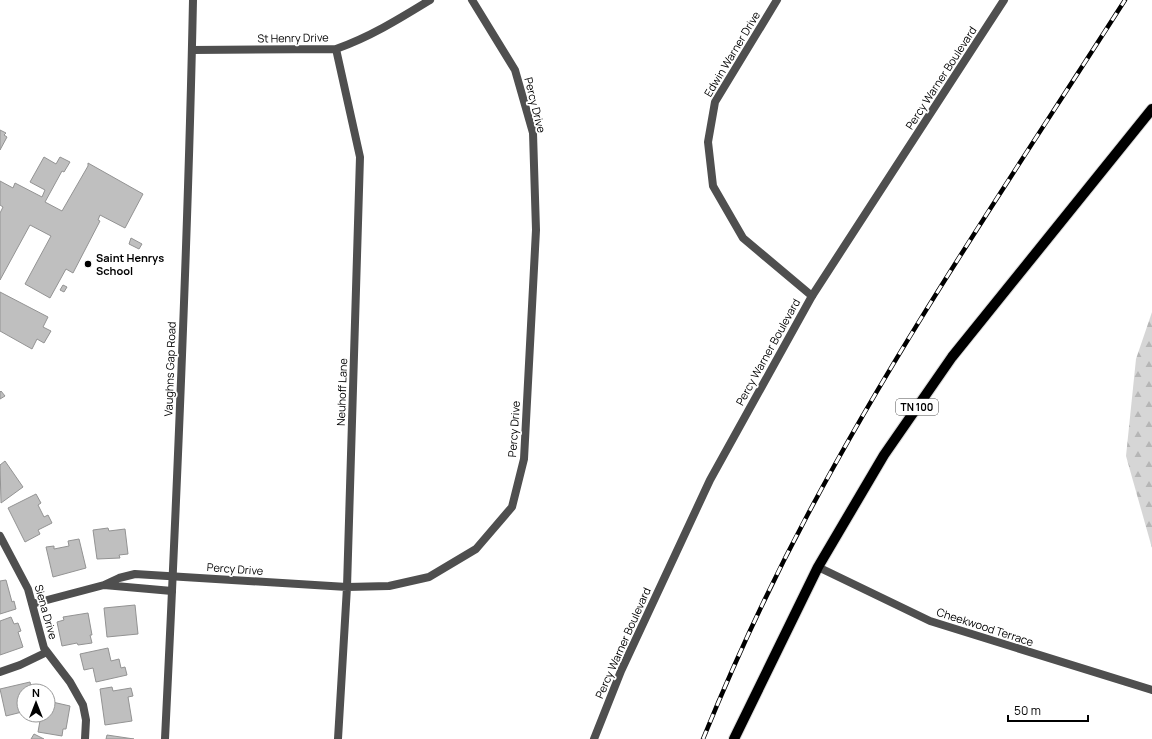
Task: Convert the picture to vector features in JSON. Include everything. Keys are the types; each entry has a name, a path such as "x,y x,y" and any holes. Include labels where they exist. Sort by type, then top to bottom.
{"main road":[{"name":"TN 100","path":"734,739 818,567 884,455 952,357 1152,109"}],"street":[{"name":"Vaughns Gap Road","path":"165,739 173,576 193,0"},
{"name":"St Henry Drive","path":"192,50 336,49 357,42 387,27 430,0"},
{"name":"Percy Drive","path":"104,585 119,578 135,574 346,587 389,586 429,577 476,549 512,507 524,459 536,230 533,134 515,70 472,0"},
{"name":"Edwin Warner Drive","path":"777,0 715,102 708,142 713,186 743,238 812,296"},
{"name":"Percy Warner Boulevard","path":"594,739 621,671 710,480 812,296 1004,0"},
{"name":"Neuhoff Lane","path":"336,49 360,157 346,587 338,739"},
{"name":"Siena Drive","path":"0,536 24,578 40,636 47,652 70,682 79,697 86,720 85,739"},
{"name":"Cheekwood Terrace","path":"818,567 930,621 1152,690"},
{"path":"32,604 104,585 172,591"},
{"path":"0,672 20,665 47,652"}],"green space":[{"path":"1152,312 1152,548 1126,456 1136,359"}],"building":[{"path":"0,130 6,133 4,135 7,137 0,150"},
{"path":"44,157 56,164 60,157 70,162 64,172 62,171 45,202 62,211 88,166 88,163 143,194 125,228 100,215 98,220 100,221 73,273 66,269 50,298 25,284 51,236 30,225 0,280 0,213 3,207 0,205 0,181 13,188 15,183 42,197 45,190 30,182"},
{"path":"131,238 142,244 139,249 129,244"},
{"path":"63,285 67,287 64,292 60,290"},
{"path":"0,292 48,317 43,327 51,331 44,343 37,339 32,349 0,331"},
{"path":"1,391 5,396 0,399 0,392"},
{"path":"5,461 23,487 1,503 0,465"},
{"path":"36,494 41,503 38,505 44,517 48,515 52,523 38,530 40,534 25,542 8,508"},
{"path":"108,528 109,531 125,529 128,554 119,555 120,558 97,559 93,530"},
{"path":"79,539 86,568 53,577 46,547 54,546 54,549 69,546 68,541"},
{"path":"6,580 12,602 14,601 16,609 0,614 0,581"},
{"path":"135,605 138,634 107,637 104,608"},
{"path":"88,613 92,643 78,645 77,643 62,646 57,622 64,620 63,617"},
{"path":"11,617 14,624 18,623 21,631 18,632 23,647 0,655 0,621"},
{"path":"108,648 111,661 119,659 121,668 125,667 127,675 96,682 93,668 84,670 80,654"},
{"path":"16,685 16,714 6,716 0,689"},
{"path":"112,687 113,691 131,688 133,696 128,697 132,721 105,725 100,689"},
{"path":"56,703 70,706 66,729 63,729 62,736 38,732 40,723 56,723"},
{"path":"34,734 44,739 31,739"},
{"path":"107,735 134,739 106,739"}],"railway":[{"path":"703,739 766,597 808,514 844,448 921,318 961,254 1125,0"}],"place":[{"name":"Saint Henrys School","path":"88,264"}]}
